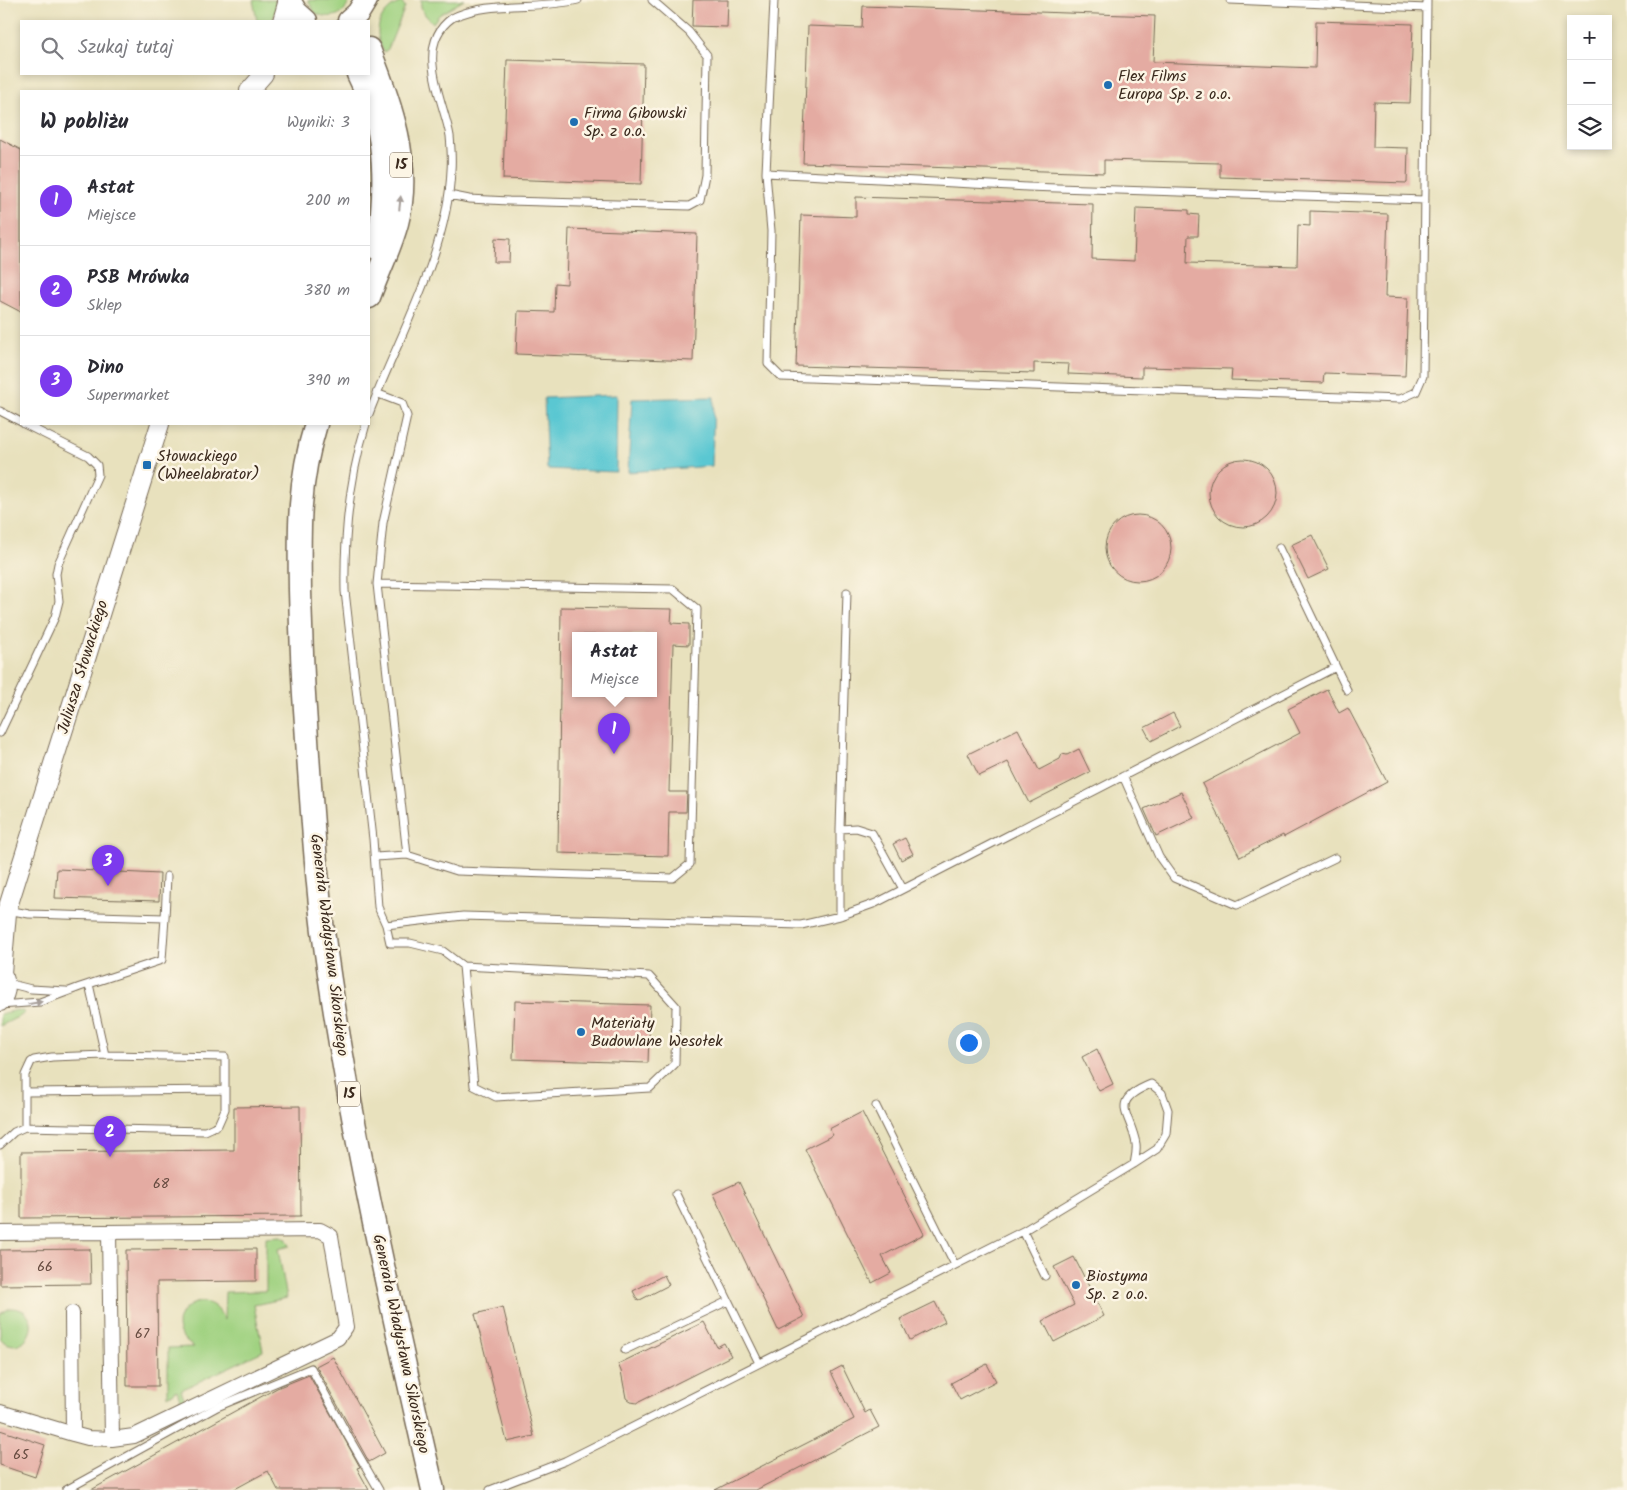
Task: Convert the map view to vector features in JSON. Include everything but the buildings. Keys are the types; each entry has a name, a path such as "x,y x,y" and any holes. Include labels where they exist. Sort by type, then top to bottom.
{"main road":[{"path":"289,0 296,12 305,20"},
{"name":"15","path":"370,52 394,120 400,151 402,180 398,220 391,245 372,290"},
{"path":"358,75 366,90"},
{"name":"15","path":"370,101 379,136 384,185 382,222 372,290"},
{"name":"Generała Władysława Sikorskiego","path":"316,425 301,487 298,524 303,674 321,914 345,1072 382,1263 433,1490"}],"street":[{"path":"282,20 289,0"},
{"path":"241,90 249,75"},
{"path":"250,90 263,75"},
{"name":"Juliusza Słowackiego","path":"0,1004 5,995 3,975 4,916 160,425"},
{"path":"0,1233 320,1230 332,1236 346,1327 338,1338 134,1436 112,1439 88,1438 0,1412"},
{"path":"109,1232 112,1439"},
{"path":"72,1312 73,1434"}],"lane":[{"path":"370,411 429,268 440,238 450,194 452,168 450,136 433,74 432,57 435,41 451,18 475,7 489,4 560,3 578,0"},
{"path":"450,194 468,198 509,202 689,206 700,200 705,175 707,55 689,32 652,0"},
{"path":"774,0 766,173 771,231 768,364 781,376 814,379 1400,398 1416,392 1424,376 1427,4 1230,0"},
{"path":"766,173 1027,187 1425,200"},
{"path":"376,393 402,404 407,416 383,523 377,584 407,855"},
{"path":"0,411 20,421"},
{"path":"0,733 55,617 59,601 56,574 58,564 98,475 97,465 88,456 27,425"},
{"path":"366,425 353,470 348,502 345,541 345,592 375,857 378,907 386,925 390,943 410,943 443,951 463,966 649,976 676,1006 675,1064 650,1088 496,1097 474,1086 463,966"},
{"path":"1279,548 1347,690"},
{"path":"375,857 407,855 457,872 673,878 690,864 697,609 674,588 377,584"},
{"path":"840,916 840,829 848,592"},
{"path":"386,925 462,916 800,925 840,916 876,903 1336,667"},
{"path":"1123,776 1159,857 1174,878 1237,905 1335,858"},
{"path":"840,829 856,828 872,833 903,889"},
{"path":"0,1004 40,1002 162,960 167,876"},
{"path":"4,916 29,914 165,918"},
{"path":"3,975 14,986 68,991"},
{"path":"89,984 105,1056"},
{"path":"0,1144 14,1132 25,1127 205,1131 218,1125 225,1109 225,1057 105,1056 52,1057 34,1060 27,1069 25,1127"},
{"path":"490,1490 505,1487 565,1461 1023,1231 1134,1164 1158,1148 1166,1134 1168,1110 1162,1093 1151,1084 1128,1097 1124,1108 1137,1147 1134,1164"},
{"path":"26,1092 225,1090"},
{"path":"876,1106 955,1265"},
{"path":"676,1194 759,1363"},
{"path":"1023,1231 1045,1276"},
{"path":"625,1350 728,1301"},
{"path":"66,1490 217,1407 311,1368 348,1438 379,1490"}],"green space":[{"path":"253,0 275,0 276,7 273,20 257,20"},
{"path":"308,0 350,0 344,10 336,16 326,16 315,13"},
{"path":"421,0 464,0 439,15 433,23 422,10"},
{"path":"402,2 405,7 388,49 384,52 378,37 380,22 388,10"},
{"path":"17,1010 25,1012 0,1026 0,1014"},
{"path":"281,1236 286,1238 290,1246 278,1249 287,1298 254,1305 263,1351 181,1390 185,1400 181,1402 177,1390 168,1396 168,1348 194,1347 182,1337 178,1326 180,1316 186,1308 196,1303 206,1303 216,1308 224,1320 225,1292 266,1291 266,1237"},
{"path":"10,1308 22,1310 29,1316 31,1324 30,1333 25,1340 18,1344 10,1344 0,1338 0,1314"}],"water":[{"path":"617,395 616,472 547,469 544,398"},
{"path":"714,397 712,466 628,472 632,399"}],"place":[{"name":"Flex Films Europa Sp. z o.o.","path":"1108,85"},
{"name":"Firma Gibowski Sp. z o.o.","path":"574,122"},
{"name":"Słowackiego (Wheelabrator)","path":"147,465"},
{"name":"Astat","path":"614,754"},
{"name":"Dino","path":"108,886"},
{"name":"Materiały Budowlane Wesołek","path":"581,1032"},
{"name":"PSB Mrówka","path":"110,1157"},
{"name":"Biostyma Sp. z o.o.","path":"1076,1285"}]}
